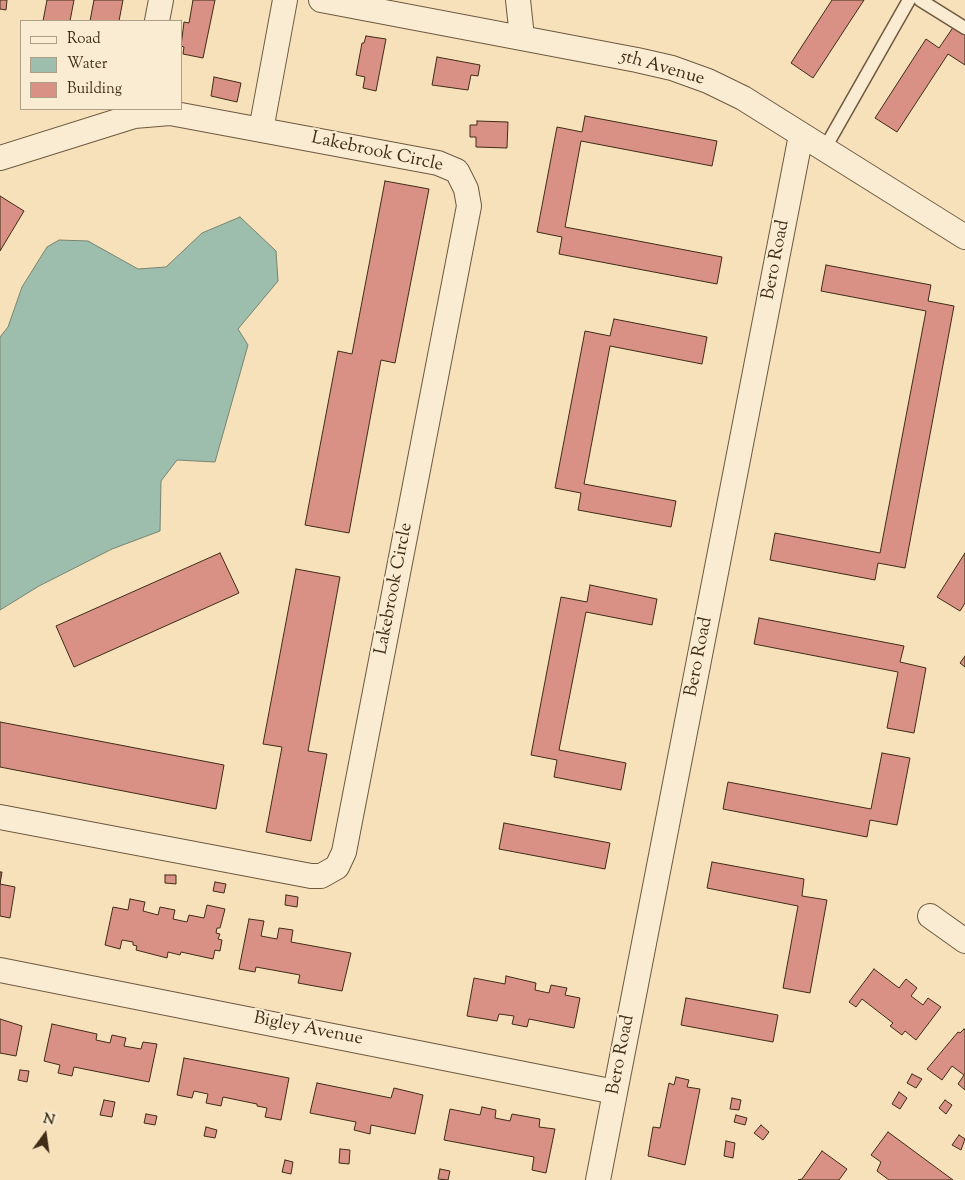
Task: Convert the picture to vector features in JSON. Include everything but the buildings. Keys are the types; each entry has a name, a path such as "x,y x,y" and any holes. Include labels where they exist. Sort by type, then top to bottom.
{"street":[{"path":"157,20 161,0"},
{"path":"261,130 284,0"},
{"name":"5th Avenue","path":"322,0 637,60 699,78 743,98 965,236"},
{"path":"518,0 522,37"},
{"name":"Lakebrook Circle","path":"0,158 150,113 170,113 438,163 457,171 466,188 469,206 344,852 337,867 321,876 311,876 0,817"},
{"name":"Bero Road","path":"598,1180 801,135"},
{"path":"930,916 965,942"},
{"name":"Bigley Avenue","path":"0,970 615,1092"}],"lane":[{"path":"825,148 909,0"},
{"path":"920,0 965,28"}],"water":[{"path":"240,217 276,251 278,281 238,329 248,345 215,462 177,460 161,481 160,531 112,549 39,586 0,610 0,337 8,327 22,287 47,247 59,240 88,241 138,269 166,267 202,233"}]}
